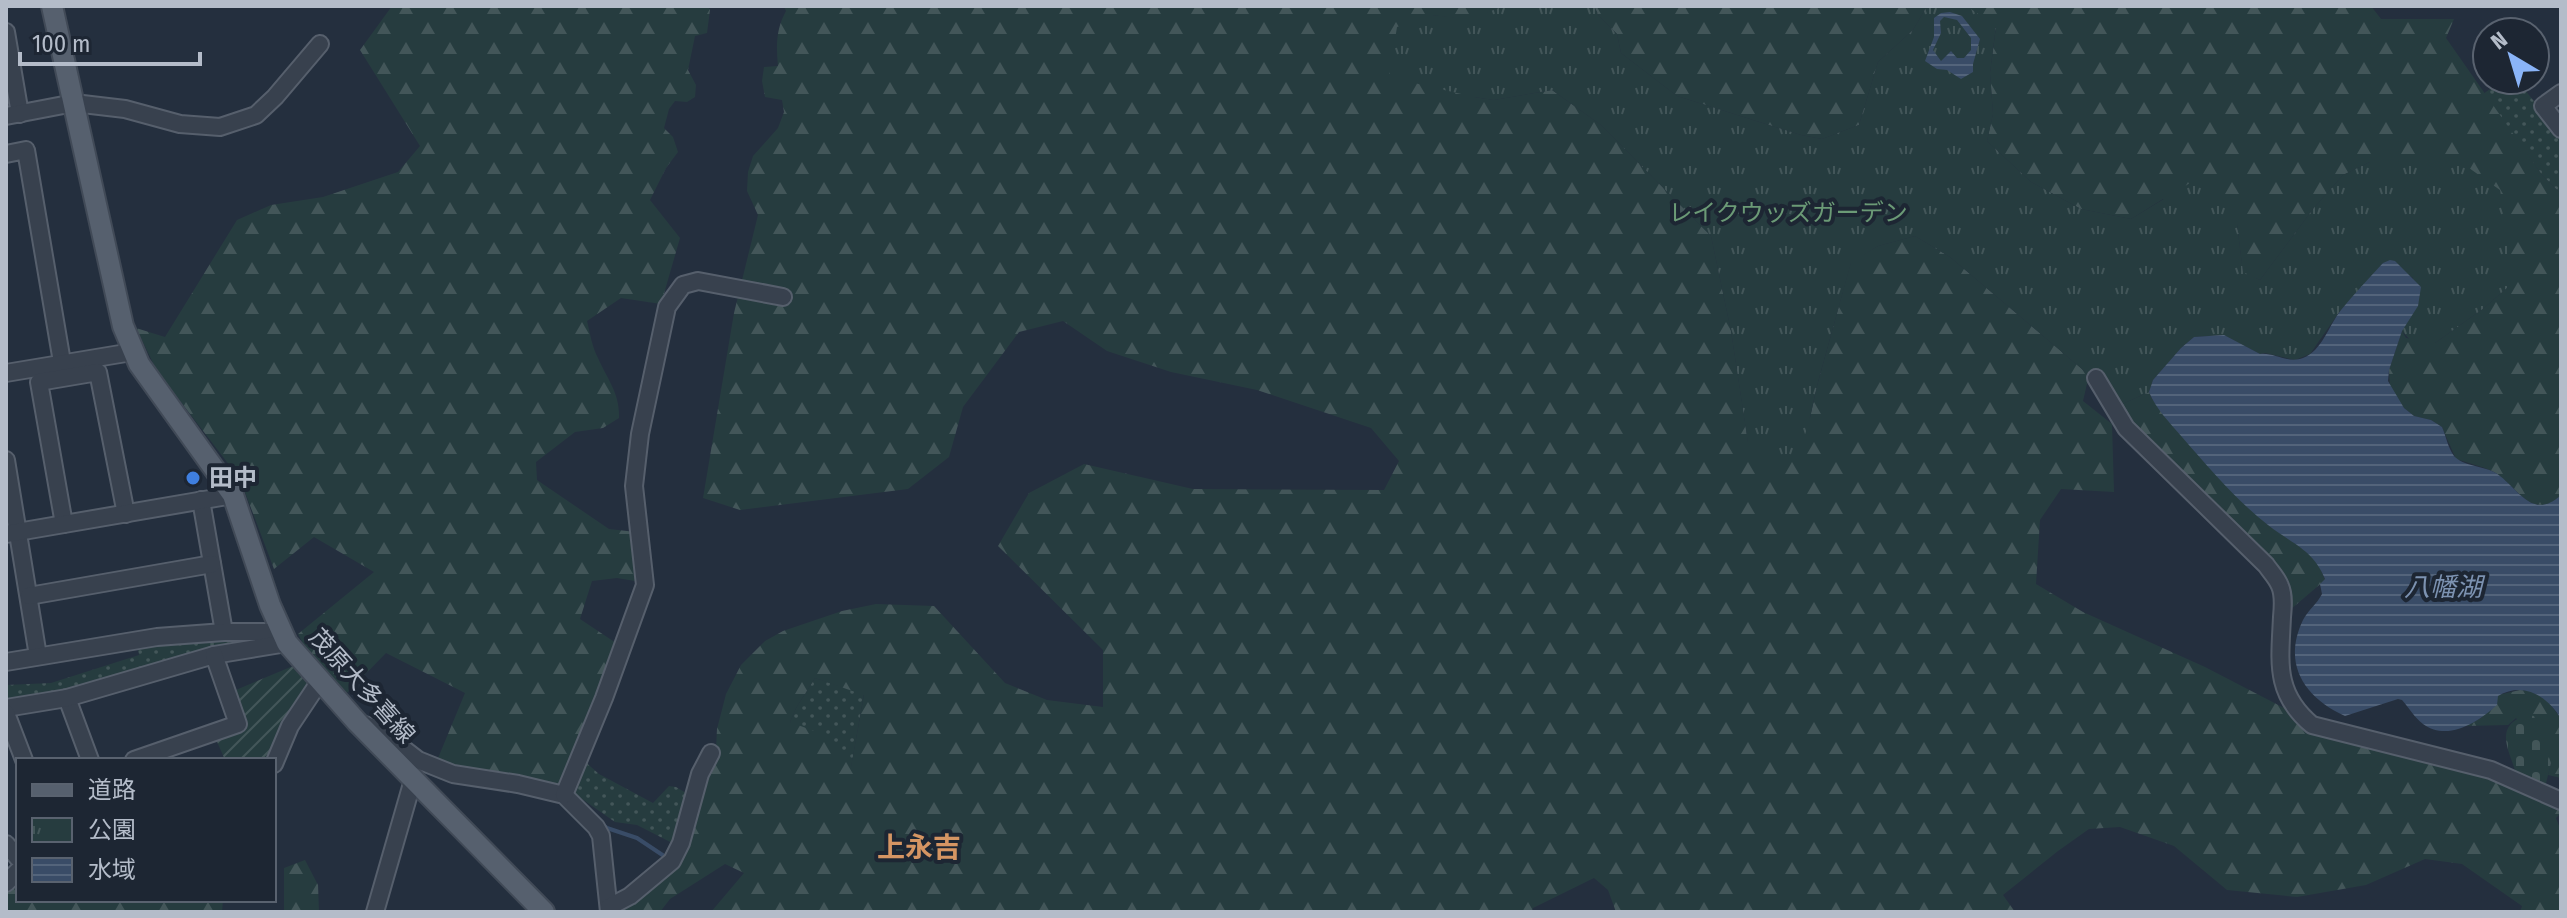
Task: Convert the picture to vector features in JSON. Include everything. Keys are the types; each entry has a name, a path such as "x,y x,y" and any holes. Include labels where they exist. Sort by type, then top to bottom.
{"main road":[{"name":"茂原大多喜線","path":"52,6 123,326 132,352 233,495 270,605 285,638 357,722 544,912"}],"street":[{"path":"6,32 13,115 74,103 125,109 180,124 220,127 256,115 320,44"},
{"path":"2561,93 2543,106 2561,129"},
{"path":"6,154 26,150 62,362"},
{"path":"564,795 604,698 645,585 634,486 640,434 667,307 683,285 698,281 783,297"},
{"path":"6,373 132,352"},
{"path":"64,524 39,382 98,372 126,514"},
{"path":"2096,378 2126,428 2266,565 2281,587 2282,684 2292,705 2301,715 2312,725 2491,770 2561,801"},
{"path":"6,460 12,532 29,596 38,656"},
{"path":"12,532 233,495"},
{"path":"201,500 224,632"},
{"path":"29,596 212,564"},
{"path":"6,662 157,637 224,632 285,638"},
{"path":"23,758 6,710 67,698 214,655 285,638"},
{"path":"140,758 238,724 214,655"},
{"path":"276,759 290,726 320,681"},
{"path":"67,698 89,758"},
{"path":"357,722 378,729 418,760 453,774 564,795 601,836 609,910 672,861 681,843 700,774 711,753"},
{"path":"375,912 413,780"}],"green space":[{"path":"392,6 708,6 710,10 707,33 695,36 688,70 696,85 695,97 687,102 675,101 669,109 664,128 673,137 678,152 650,200 680,238 661,304 621,298 587,321 594,349 615,394 619,418 603,428 575,432 536,462 537,480 609,529 636,532 641,582 617,578 592,581 580,619 619,645 565,784 555,790 436,763 465,693 386,653 345,695 311,659 298,634 374,572 314,537 274,569 240,479 157,371 136,328 165,337 237,220 271,205 323,197 398,172 420,146 360,50"},
{"path":"784,6 1504,6 1470,20 1432,15 1474,97 1494,100 1552,90 1601,125 1711,236 1731,331 1748,442 1810,418 1851,262 1878,246 1915,236 1950,257 2089,375 2083,401 2112,424 2114,492 2061,489 2040,520 2036,584 2083,612 2205,667 2292,712 2502,779 2561,806 2561,813 2556,818 2561,831 2561,912 2520,912 2522,906 2462,864 2425,859 2366,885 2297,897 2227,890 2174,846 2120,827 2089,829 2003,895 2015,912 1616,912 1608,890 1594,878 1533,908 1532,912 711,912 744,873 725,864 670,899 660,912 612,912 674,864 716,749 717,729 726,694 741,665 765,641 783,631 842,611 876,604 934,606 1005,683 1047,700 1103,707 1103,650 998,546 1029,493 1084,464 1193,489 1384,490 1399,461 1371,428 1257,390 1171,372 1107,351 1063,321 1019,332 963,407 949,457 908,489 740,510 703,498 734,313 758,215 747,191 748,172 753,156 778,128 784,112 782,100 765,97 762,81 764,67 778,66 780,24 786,11","holes":["815,678 864,695 851,767 830,737 790,722"]},
{"name":"レイクウッズガーデン","path":"1504,6 1594,6 1599,16 1617,34 1621,53 1677,96 1822,139 1859,125 1878,62 1913,30 1927,6 1968,7 1996,26 1990,73 1993,114 1987,141 2031,182 2081,209 2131,219 2195,180 2224,198 2237,224 2243,272 2260,280 2313,209 2343,175 2370,162 2462,163 2500,190 2508,234 2508,287 2435,343 2413,343 2402,331 2413,278 2395,261 2383,263 2340,311 2310,354 2295,360 2260,354 2223,335 2194,337 2153,380 2149,392 2118,406 2089,375 1950,257 1915,236 1878,246 1851,263 1808,427 1800,447 1786,466 1769,459 1748,443 1731,331 1711,236 1601,125 1552,90 1494,100 1389,77 1397,27 1432,15 1470,19"},
{"path":"1594,6 1927,6 1913,30 1878,62 1859,125 1822,139 1677,96 1621,53 1617,34 1599,16"},
{"path":"1965,6 2371,6 2381,19 2454,19 2446,38 2471,74 2471,96 2487,96 2542,175 2561,194 2561,495 2550,503 2532,503 2492,471 2456,459 2442,427 2431,420 2414,416 2390,388 2389,370 2402,331 2406,338 2435,343 2508,287 2370,162 2343,175 2313,209 2260,280 2243,273 2237,224 2163,199 2131,219 2081,209 2031,182 1987,141 1993,114 1990,73 1996,27"},
{"path":"2484,96 2530,96 2561,135 2561,194 2542,175"},
{"path":"2149,392 2152,399 2268,525 2308,552 2319,565 2325,580 2290,610 2286,585 2126,421 2118,406"},
{"path":"273,639 68,694 6,702 6,685 51,683 139,655 137,644 160,640"},
{"path":"293,666 311,688 274,758 224,758 215,737 242,726 231,692"},
{"path":"815,678 864,694 851,768 790,722"},
{"path":"2531,691 2547,700 2561,719 2561,778 2548,775 2551,763 2516,718 2508,725 2466,726 2481,718 2498,695"},
{"path":"2526,715 2534,716 2551,763 2545,787 2516,773 2507,747 2510,725"},
{"path":"582,759 599,774 653,803 669,786 691,796 678,846 637,825 615,822 572,792"},
{"path":"305,860 318,885 319,912 284,912 284,868"},
{"path":"16,878 16,902 223,902 222,912 6,912 6,888"}],"water":[{"path":"1941,13 1962,16 1980,39 1973,72 1961,79 1925,61 1934,37 1934,18","holes":["1944,17 1957,20 1971,38 1971,50 1964,58 1957,58 1951,51 1941,61 1933,50 1941,33 1940,21"]},
{"name":"八幡湖","path":"2395,261 2421,287 2418,306 2402,331 2389,370 2388,381 2404,408 2414,416 2431,420 2442,427 2450,449 2458,459 2494,472 2532,503 2550,503 2561,495 2561,719 2542,698 2517,690 2498,696 2497,705 2472,723 2442,731 2423,724 2402,700 2345,716 2318,699 2301,677 2295,651 2303,620 2322,594 2320,584 2325,579 2320,569 2308,554 2268,525 2234,494 2168,421 2149,392 2153,380 2194,337 2224,335 2260,354 2286,359 2310,355 2346,304 2383,263"}],"waterway":[{"path":"601,823 637,838 667,858"}],"place":[{"name":"田中","path":"193,478"}],"district":[{"name":"上永吉","path":"919,847"}]}
